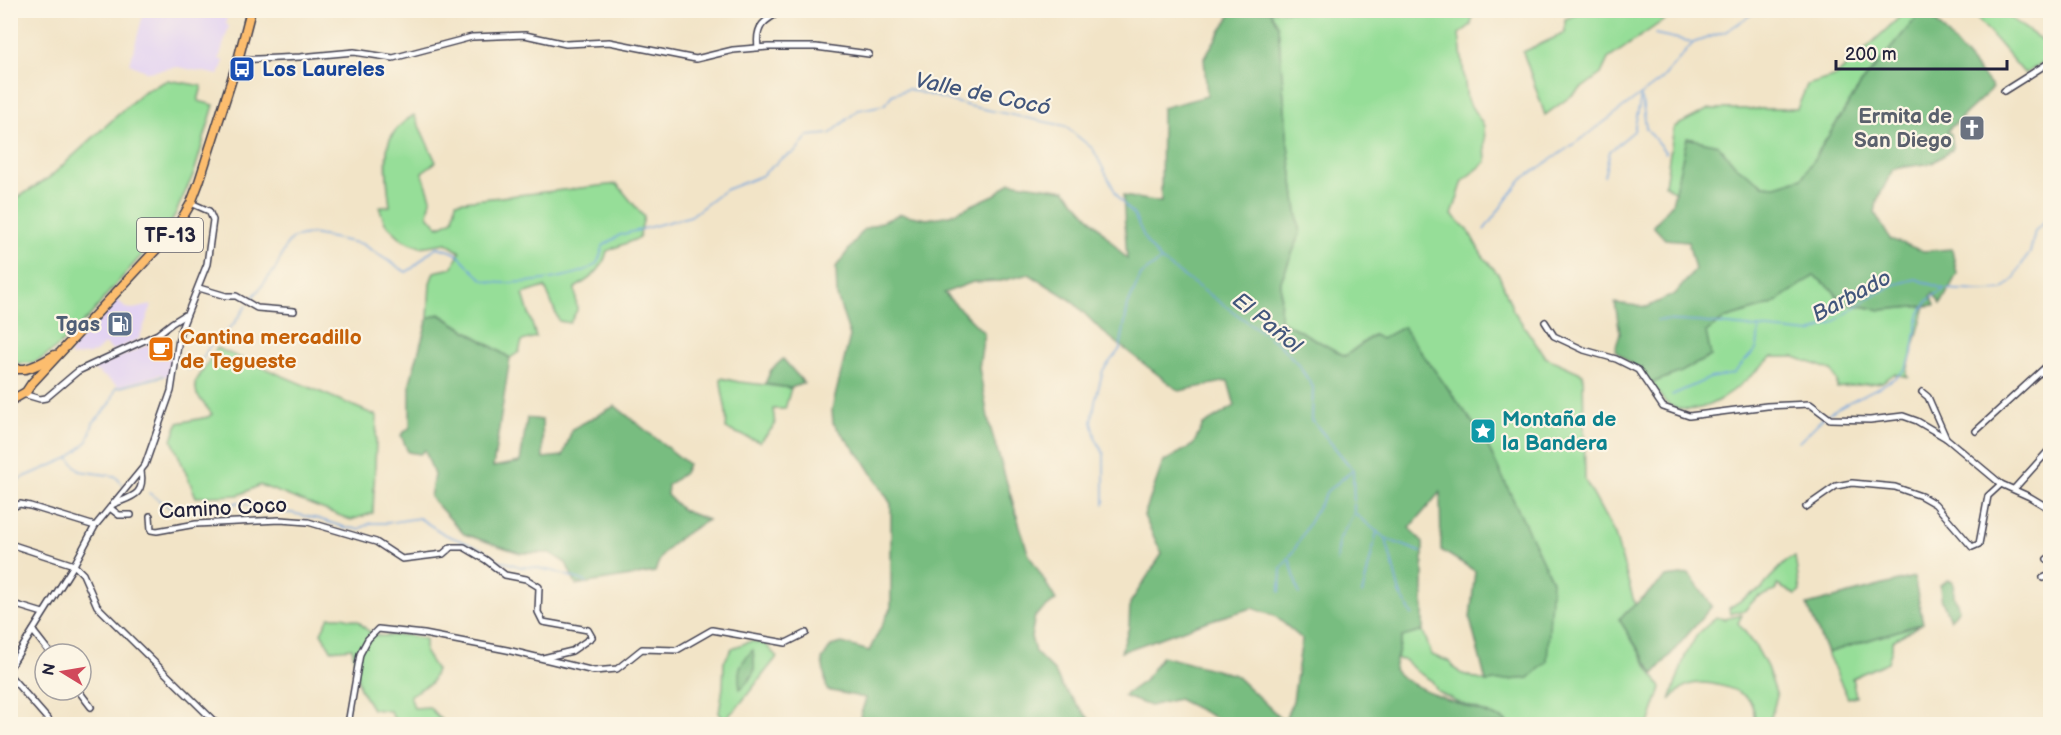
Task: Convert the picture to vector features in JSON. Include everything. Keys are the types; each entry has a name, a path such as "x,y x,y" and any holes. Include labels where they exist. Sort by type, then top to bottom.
{"main road":[{"name":"TF-13","path":"10,401 30,388 32,383 177,227 191,203 238,60 250,10"},
{"name":"TF-13","path":"16,369 52,357 67,345"},
{"name":"TF-13","path":"16,369 30,373 32,383"},
{"path":"10,389 21,393"}],"street":[{"path":"758,47 757,36 760,27 783,10"},
{"path":"238,60 354,52 393,58 472,37 525,35 566,44 609,42 696,59 733,50 758,47 816,47 869,54"},
{"path":"2004,91 2050,62"},
{"path":"10,667 74,565 95,526 145,465 171,391 180,332 185,315 199,288 207,264 213,220 209,211 191,203"},
{"path":"199,288 226,296 236,296 257,308 294,311"},
{"path":"21,393 32,398 46,398 78,371 158,334 185,315"},
{"path":"1545,322 1554,336 1584,350 1616,359 1638,370 1663,407 1689,416 1767,406 1810,404 1830,419 1870,420 1903,416 1917,420 1946,438 2001,484 2050,509"},
{"path":"1976,431 2050,363"},
{"path":"2041,372 2050,380"},
{"path":"1922,392 1928,398 1946,438"},
{"path":"2014,489 2050,449"},
{"path":"111,506 136,495 141,489 141,471"},
{"path":"1806,507 1836,486 1852,483 1895,487 1921,496 1935,504 1972,547 1979,544 1988,495 2001,484"},
{"path":"10,508 20,504 30,506 95,526"},
{"name":"Camino Coco","path":"111,506 119,515 131,515"},
{"name":"Camino Coco","path":"150,516 151,530 157,531 196,525 280,520 308,522 376,542 402,559 443,554 451,547 464,547 505,575 525,579 539,587 538,612 543,622 588,630 592,637 572,651 543,658"},
{"path":"10,544 74,565 83,574 97,606 217,724"},
{"path":"2043,578 2050,574"},
{"path":"10,603 44,613"},
{"path":"348,724 360,654 368,639 378,629 424,634 594,670 617,669 642,648 677,650 712,630 786,643 806,633"},
{"path":"33,631 42,642"},
{"path":"10,676 52,724"},
{"path":"86,702 90,707"}],"shaded area":[{"path":"144,11 227,11 226,24 229,26 219,59 224,61 219,75 178,67 147,72 130,64"},
{"name":"Tgas","path":"117,299 125,308 133,309 152,305 139,339 113,351 104,344 95,353 72,357 69,352"},
{"path":"161,339 167,342 165,350 172,353 169,377 161,374 118,386 93,369"}],"green space":[{"path":"1233,11 1270,11 1278,26 1288,145 1300,234 1281,281 1280,320 1345,356 1374,335 1381,339 1403,327 1484,438 1552,581 1547,662 1529,678 1486,682 1470,619 1475,571 1441,550 1440,492 1410,528 1423,543 1423,631 1402,637 1394,669 1412,684 1504,720 1508,724 1223,724 1220,720 1178,699 1150,706 1123,696 1144,681 1162,656 1235,675 1284,721 1293,701 1302,639 1275,616 1252,608 1121,652 1129,627 1130,603 1162,554 1144,516 1163,462 1193,445 1203,425 1235,406 1228,381 1179,391 1103,332 1071,300 1029,274 1001,281 973,282 944,293 984,333 979,368 989,423 1028,553 1056,600 1035,616 1031,637 1035,652 1055,672 1061,685 1091,721 1091,724 858,724 866,698 827,690 822,660 831,646 842,643 869,651 891,607 891,504 865,462 833,423 832,409 850,336 837,296 836,267 864,229 901,214 927,219 950,215 996,194 1010,182 1065,190 1127,259 1123,196 1161,202 1162,108 1207,96 1204,58"},
{"path":"1270,11 1473,11 1471,25 1459,34 1467,100 1484,126 1486,162 1463,181 1452,215 1468,230 1482,255 1499,275 1513,310 1545,357 1583,374 1585,480 1615,535 1635,605 1619,619 1661,688 1649,724 1508,724 1504,720 1437,691 1432,681 1416,671 1405,660 1396,659 1402,637 1423,631 1432,655 1448,661 1460,673 1486,682 1529,678 1403,327 1381,340 1373,335 1345,356 1280,320 1281,281 1300,234 1288,145 1278,26"},
{"path":"1587,11 1677,11 1608,59 1601,74 1545,115 1523,52 1565,33 1565,19"},
{"path":"1922,11 1861,84 1802,178 1776,186 1763,185 1736,166 1718,145 1687,138 1675,192 1665,185 1674,127 1709,109 1797,109 1807,85 1836,76 1903,14"},
{"path":"1922,11 1927,11 1993,88 1947,131 1951,134 1952,150 1932,163 1893,169 1877,201 1875,213 1890,239 1923,251 1952,249 1957,274 1941,304 1933,293 1931,296 1935,305 1881,310 1842,302 1831,288 1814,276 1771,305 1724,319 1706,332 1711,356 1681,372 1652,383 1615,350 1620,333 1615,303 1647,307 1675,294 1695,270 1688,241 1665,239 1653,226 1672,204 1687,138 1718,145 1736,166 1763,185 1776,186 1802,178 1861,84"},
{"path":"1971,11 2000,11 2050,46 2050,58 2025,74"},
{"path":"168,80 202,86 198,101 214,105 194,173 172,221 72,334 51,352 34,362 11,363 11,202 50,177 143,92"},
{"path":"414,115 436,162 422,172 431,198 428,215 438,227 453,220 456,202 617,184 644,217 639,238 607,251 596,273 575,288 577,310 570,323 559,321 545,287 523,294 536,337 522,341 519,352 510,358 440,314 428,318 430,283 434,272 452,268 460,252 446,243 420,247 403,240 385,223 379,207 390,206 387,172 388,146 397,129"},
{"path":"1814,276 1831,288 1842,303 1881,310 1925,306 1906,375 1908,377 1894,374 1882,382 1837,388 1837,381 1831,370 1795,357 1772,357 1738,387 1711,404 1697,409 1683,410 1664,401 1652,383 1681,372 1706,332 1724,319 1771,305"},
{"path":"439,314 510,358 493,467 520,462 527,418 542,420 543,458 563,456 572,429 615,406 688,464 684,473 668,485 667,495 682,510 708,520 683,535 669,547 663,554 655,572 576,585 566,563 550,553 520,553 464,534 430,497 434,475 425,450 420,454 408,452 401,435 410,427 410,382 428,318"},
{"path":"217,348 377,416 373,513 351,520 260,485 239,495 196,497 172,440 178,423 208,417 212,414 197,395 195,383"},
{"path":"783,359 804,383 791,388 765,384 771,370"},
{"path":"721,378 791,388 785,409 773,409 775,425 760,442 726,429"},
{"path":"1795,557 1800,591 1796,595 1777,585 1776,591 1757,597 1745,610 1730,614 1729,608 1762,589 1789,559"},
{"path":"1689,574 1712,606 1654,674 1619,619 1666,577"},
{"path":"1914,577 1923,623 1827,653 1807,605"},
{"path":"1948,580 1953,582 1954,595 1959,609 1950,620 1941,598 1940,585"},
{"path":"1742,615 1738,623 1755,645 1767,667 1777,696 1769,724 1755,724 1753,707 1748,699 1723,686 1695,683 1681,689 1670,700 1685,656 1697,635 1716,617 1724,619"},
{"path":"329,617 358,621 367,630 379,636 406,635 425,639 425,653 436,670 431,683 410,695 414,708 429,707 445,724 397,724 390,711 372,709 360,689 352,648 331,650 321,633"},
{"path":"1923,623 1892,641 1888,662 1852,678 1856,696 1848,698 1827,653"},
{"path":"751,641 765,644 777,657 736,709 724,719 719,713 724,662 732,648"},
{"path":"753,650 754,672 740,689 740,667"}],"waterway":[{"path":"1484,230 1521,180 1661,80 1693,43 1727,31 1758,10"},
{"path":"1655,34 1692,42"},
{"name":"Valle de Cocó","path":"250,301 276,268 286,246 293,238 312,234 362,244 406,272 437,247 455,253 478,276 497,283 543,280 588,269 596,264 603,246 620,235 691,216 725,190 761,176 781,159 795,152 808,136 830,134 858,110 884,105 892,95 908,89 969,106 1065,126 1093,149 1119,199 1134,215 1147,243 1161,260 1141,275 1128,305 1120,349 1103,370 1095,402 1092,422 1096,439 1104,454 1104,504"},
{"path":"1604,176 1610,151 1634,131 1641,96"},
{"path":"1642,99 1646,128 1666,153"},
{"name":"Barbado","path":"1657,320 1811,333 1834,322 1870,297 1893,285 1916,279 1944,289 2003,290 2015,278 2030,253 2035,231 2050,216"},
{"name":"El Pañol","path":"1162,261 1280,345 1297,363 1313,387 1312,420 1353,470 1354,513 1386,539 1400,593 1412,615"},
{"path":"1828,414 1888,382 1904,370 1912,354 1922,308 1943,290"},
{"name":"Valle de Cocó","path":"188,370 203,358 209,347 233,325 247,305"},
{"path":"1672,395 1710,378 1733,374 1757,348 1759,329"},
{"name":"Valle de Cocó","path":"10,483 69,458 88,441 93,423 110,404 116,388 163,376"},
{"path":"1799,442 1824,417"},
{"path":"69,458 80,471 115,476 123,485"},
{"path":"1280,592 1281,569 1327,491 1352,471"},
{"path":"149,493 173,510 229,506 238,502 319,519 347,528 359,529 371,523 419,518 444,534 484,550 499,560 521,567 553,571 587,582"},
{"path":"1337,562 1339,540 1354,513"},
{"path":"1362,594 1377,532"},
{"path":"1386,539 1421,552"},
{"path":"1290,560 1299,594"}],"place":[{"name":"Los Laureles","path":"242,69"},
{"name":"Ermita de San Diego","path":"1972,128"},
{"name":"Tgas","path":"120,324"},
{"name":"Cantina mercadillo de Tegueste","path":"161,349"},
{"name":"Montaña de la Bandera","path":"1483,431"}]}
